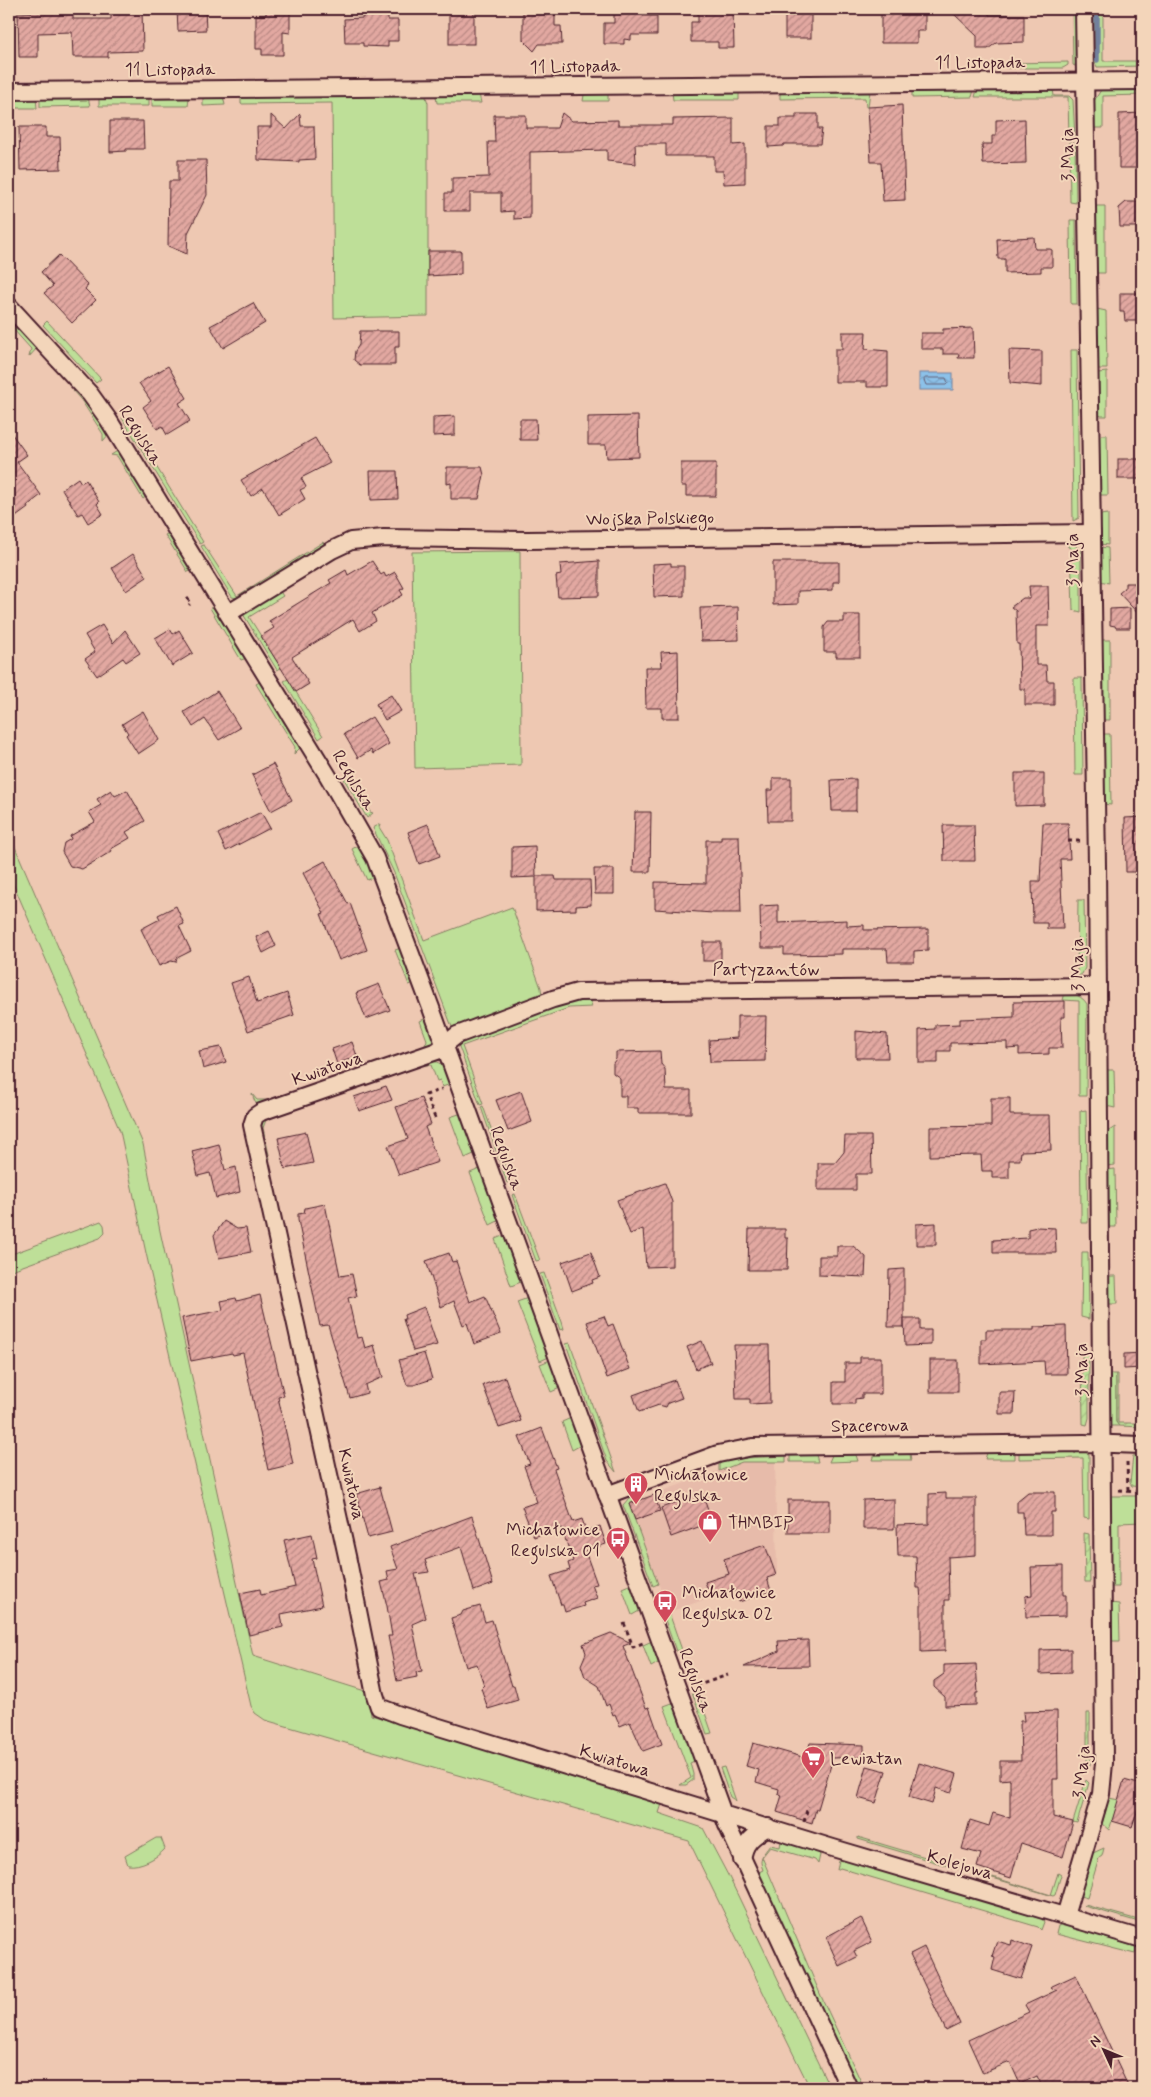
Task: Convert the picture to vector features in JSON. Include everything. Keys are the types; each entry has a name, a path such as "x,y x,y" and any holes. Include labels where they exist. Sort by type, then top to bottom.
{"street":[{"name":"3 Maja","path":"1065,1916 1102,1794 1104,1773 1103,1444 1098,986 1084,9"},
{"name":"11 Listopada","path":"9,91 1142,81"},
{"name":"Regulska","path":"9,306 96,401 229,613 341,797 372,852 445,1045 723,1814 742,1860 849,2088"},
{"name":"Wojska Polskiego","path":"229,613 332,550 345,543 361,540 404,538 528,540 1092,533"},
{"name":"Partyzantów","path":"445,1045 457,1035 553,1000 582,992 1098,986"},
{"name":"Kwiatowa","path":"445,1045 437,1051 261,1112 255,1116 253,1122 347,1556 376,1701 381,1708 400,1715 723,1814"},
{"name":"Spacerowa","path":"607,1495 718,1454 753,1447 1084,1443 1142,1446"},
{"name":"Kolejowa","path":"723,1814 1142,1939"},
{"path":"742,1860 744,1848 749,1840 768,1827"}],"path":[{"path":"187,598 191,603 189,605"},
{"path":"435,1118 426,1095 440,1090"},
{"path":"1127,1462 1128,1491"},
{"path":"1111,1490 1142,1492"},
{"path":"624,1623 633,1647 642,1643"},
{"path":"688,1689 728,1675"},
{"path":"804,1825 808,1806"}],"shaded area":[{"name":"THMBIP","path":"742,1462 775,1462 777,1574 669,1612 632,1513 644,1507 641,1499"}],"green space":[{"path":"1072,9 1077,9 1077,54 1075,66 1073,65"},
{"path":"1092,9 1103,9 1103,61 1142,61 1142,66 1097,67 1092,56"},
{"path":"1068,62 1068,65 1063,68 1007,68 1007,63"},
{"path":"1142,88 1142,95 1103,96 1103,128 1094,128 1094,101 1101,90"},
{"path":"1053,89 1054,96 1069,96 1073,100 1075,138 1069,139 1068,97 975,97 977,90"},
{"path":"974,90 972,97 912,98 912,91"},
{"path":"780,91 870,91 868,107 866,107 865,98 780,99"},
{"path":"672,92 739,92 739,100 673,100"},
{"path":"586,93 608,93 608,101 583,101"},
{"path":"425,94 428,103 428,316 334,318 332,103 241,104 241,96"},
{"path":"438,94 479,94 481,103 437,103 436,96"},
{"path":"186,96 189,98 188,106 152,106 152,97"},
{"path":"203,96 223,96 225,105 203,106"},
{"path":"88,97 90,106 40,107 40,98"},
{"path":"101,97 149,97 149,106 99,106 99,99"},
{"path":"9,98 36,98 37,108 9,108"},
{"path":"1069,142 1075,143 1076,203 1070,202"},
{"path":"1095,206 1105,206 1105,273 1097,273"},
{"path":"1070,220 1076,220 1077,304 1071,304"},
{"path":"1097,309 1106,311 1107,369 1098,369"},
{"path":"47,321 101,379 96,383 43,325"},
{"path":"17,326 37,348 29,357 31,349 13,329"},
{"path":"1071,350 1077,350 1079,518 1073,521"},
{"path":"1107,372 1107,416 1101,416 1098,414 1098,373"},
{"path":"75,389 109,434 103,441 103,434 73,391"},
{"path":"125,416 203,542 200,544 122,418"},
{"path":"1107,435 1108,495 1099,495 1099,437"},
{"path":"119,450 147,496 143,499 117,456 111,455"},
{"path":"1108,514 1108,545 1100,544 1100,515"},
{"path":"170,532 193,570 188,572 165,535"},
{"path":"1068,540 1081,550 1081,612 1073,610 1071,548 1068,547"},
{"path":"323,542 325,546 237,598 232,597 201,546 204,545 237,596"},
{"path":"1100,547 1108,548 1109,583 1100,581"},
{"path":"520,551 521,765 415,768 412,552"},
{"path":"279,590 283,596 249,617 281,668 277,670 243,614"},
{"path":"216,607 247,658 241,660 210,608"},
{"path":"1101,640 1110,640 1110,720 1102,720"},
{"path":"1074,678 1082,678 1083,775 1075,775"},
{"path":"288,679 323,736 319,739 284,681"},
{"path":"261,681 301,747 294,754 295,747 256,684"},
{"path":"1102,734 1110,734 1111,805 1103,804"},
{"path":"348,776 370,812 373,813 367,818 344,779"},
{"path":"380,824 379,827 387,840 424,940 512,907 541,988 542,996 452,1027 394,873 373,828"},
{"path":"9,833 143,1144 160,1231 253,1656 365,1691 367,1689 371,1715 662,1804 659,1813 703,1828 730,1879 830,2088 810,2088 689,1841 265,1720 255,1713 251,1706 146,1253 120,1131 9,874"},
{"path":"359,845 375,877 367,880 352,849"},
{"path":"1078,900 1084,900 1085,968 1082,974 1077,977"},
{"path":"401,948 414,983 409,985 395,950"},
{"path":"1065,993 1078,996 1087,1004 1086,1096 1079,1096 1079,1001 1063,1000"},
{"path":"590,999 592,1007 569,1008 462,1046 483,1104 480,1105 458,1044 475,1035 569,1001"},
{"path":"428,1019 434,1037 433,1044 428,1048 260,1106 255,1102 252,1094 257,1100 271,1100 424,1048 427,1040 420,1021"},
{"path":"429,1061 442,1065 451,1084 442,1087 440,1080 437,1081 431,1065 419,1065 266,1120 263,1128 270,1159 268,1159 261,1128 263,1120"},
{"path":"1106,1070 1114,1070 1115,1108 1106,1106"},
{"path":"483,1106 510,1181 507,1183 481,1107"},
{"path":"1086,1110 1088,1223 1081,1223 1080,1111"},
{"path":"462,1115 476,1153 465,1158 450,1117"},
{"path":"1115,1127 1115,1165 1107,1166 1106,1133"},
{"path":"482,1168 500,1220 490,1225 470,1173"},
{"path":"1115,1169 1116,1227 1107,1227 1107,1170"},
{"path":"515,1194 540,1260 536,1261 512,1195"},
{"path":"101,1221 104,1225 105,1233 100,1238 9,1271 9,1255"},
{"path":"505,1235 521,1280 521,1282 511,1286 495,1239"},
{"path":"1082,1252 1088,1252 1089,1319 1081,1317"},
{"path":"544,1273 564,1329 560,1330 540,1274"},
{"path":"1108,1276 1116,1276 1117,1304 1108,1304"},
{"path":"528,1298 549,1357 540,1361 517,1302"},
{"path":"570,1343 616,1472 607,1461 566,1344"},
{"path":"1082,1354 1089,1355 1089,1418 1087,1425 1083,1424"},
{"path":"550,1360 560,1388 551,1392 540,1364"},
{"path":"1108,1374 1116,1374 1116,1422 1119,1426 1109,1426"},
{"path":"1116,1374 1118,1374 1118,1423 1142,1423 1142,1427 1119,1426 1116,1422"},
{"path":"571,1418 581,1445 572,1450 562,1422"},
{"path":"1015,1452 1015,1459 985,1459 987,1453"},
{"path":"1074,1452 1075,1454 1077,1452 1085,1452 1089,1454 1089,1519 1084,1518 1083,1458 1019,1459 1019,1453"},
{"path":"875,1454 910,1454 911,1460 873,1460"},
{"path":"816,1455 818,1462 790,1462 790,1456"},
{"path":"832,1455 856,1455 858,1461 829,1462"},
{"path":"1142,1455 1142,1487 1132,1486 1130,1483 1133,1456"},
{"path":"786,1456 786,1462 742,1462 719,1471 719,1463 744,1458"},
{"path":"638,1493 640,1499 629,1504 658,1584 653,1586 623,1505 629,1498"},
{"path":"1111,1496 1142,1496 1142,1522 1119,1523 1119,1587 1111,1587"},
{"path":"1084,1533 1089,1534 1090,1582 1085,1582"},
{"path":"632,1585 641,1610 632,1615 622,1588"},
{"path":"1111,1603 1119,1604 1120,1641 1111,1641"},
{"path":"666,1604 682,1650 676,1651 660,1606"},
{"path":"652,1641 660,1662 651,1667 643,1645"},
{"path":"697,1690 712,1733 707,1734 692,1692"},
{"path":"675,1702 696,1760 690,1763 693,1780 686,1785 680,1785 691,1778 664,1706"},
{"path":"1087,1713 1090,1713 1090,1765 1087,1766"},
{"path":"724,1767 736,1801 730,1797 720,1768"},
{"path":"1086,1780 1089,1783 1077,1823 1073,1822"},
{"path":"1109,1798 1119,1800 1109,1830 1102,1824"},
{"path":"858,1837 959,1867 958,1869 858,1839"},
{"path":"156,1838 161,1838 165,1849 162,1852 153,1859 143,1863 128,1865 125,1856"},
{"path":"781,1841 817,1851 820,1855 818,1864 815,1860 770,1847 762,1857 770,1845 780,1847"},
{"path":"1104,1848 1102,1856 1099,1858 1087,1898 1080,1896 1093,1853"},
{"path":"762,1857 821,1996 864,2088 858,2088 757,1873 763,1870"},
{"path":"843,1859 1042,1919 1044,1922 1041,1930 1038,1927 840,1868 837,1870 839,1861"},
{"path":"976,1872 1051,1895 1058,1873 1061,1875 1055,1895 1053,1896"},
{"path":"1084,1906 1142,1921 1142,1923"},
{"path":"1062,1924 1136,1947 1135,1954 1056,1934 1058,1926"}],"water":[{"path":"919,373 953,373 953,390 919,390"}],"building":[{"path":"111,9 142,9 143,51 108,52 108,57 73,57 72,32 38,33 38,57 19,57 18,13 73,11 73,19 111,19"},
{"path":"177,9 205,9 206,30 178,31"},
{"path":"290,9 290,33 283,32 283,55 262,55 262,49 256,49 256,15 266,15 266,10"},
{"path":"449,9 474,9 474,44 449,44"},
{"path":"614,9 643,9 643,16 657,16 657,35 631,35 631,40 624,39 624,44 604,44 604,23 614,23"},
{"path":"698,9 733,9 734,48 718,48 718,42 691,42 691,22 698,22"},
{"path":"785,9 811,9 811,38 785,38"},
{"path":"925,10 925,31 917,31 917,43 881,43 881,11"},
{"path":"363,11 388,11 388,20 398,20 398,41 388,41 388,47 363,46 363,43 345,43 344,19 363,18"},
{"path":"523,12 553,12 555,14 555,26 561,26 562,44 539,44 534,51 523,40"},
{"path":"989,13 989,15 1024,15 1024,42 996,43 988,49 977,49 977,36 954,14"},
{"path":"902,105 905,200 883,201 881,162 871,162 868,107"},
{"path":"562,113 572,121 618,120 618,125 673,125 673,119 733,118 733,145 745,144 745,183 724,184 723,171 714,171 714,156 666,156 666,144 635,144 636,164 607,161 607,150 530,152 530,218 514,219 514,211 501,212 501,193 470,193 470,211 445,211 445,193 452,193 452,178 489,177 488,142 495,142 494,115 526,115 526,128 557,128"},
{"path":"1142,113 1142,141 1138,141 1139,168 1119,168 1119,114"},
{"path":"300,114 301,126 314,126 315,159 299,160 299,162 258,160 257,127 271,127 271,115 286,129"},
{"path":"796,114 818,114 818,129 822,129 820,144 784,144 783,146 768,147 768,126 780,126 780,118 796,118"},
{"path":"1025,119 1026,163 983,164 982,144 992,144 992,136 996,136 996,120"},
{"path":"110,121 143,121 144,149 126,149 126,151 110,152"},
{"path":"19,127 46,127 46,137 60,137 61,169 20,170"},
{"path":"178,160 206,160 207,195 188,233 187,254 168,246 169,181 178,181"},
{"path":"1126,202 1142,202 1142,227 1120,227 1119,208"},
{"path":"1034,237 1035,249 1052,250 1052,267 1041,267 1041,272 1005,273 1005,259 998,259 997,239"},
{"path":"428,251 461,251 461,274 428,276"},
{"path":"59,255 88,285 85,289 96,300 72,323 44,293 53,286 41,272"},
{"path":"1120,293 1142,293 1142,321 1125,321 1124,312 1120,312"},
{"path":"253,303 265,323 223,348 210,326"},
{"path":"973,328 974,358 958,358 959,354 943,354 943,349 921,349 921,333 943,333 943,329"},
{"path":"360,331 399,331 399,347 395,347 395,365 360,365 354,360 355,351 359,345"},
{"path":"842,332 866,332 865,349 888,351 888,387 867,387 867,382 835,382 835,349 842,349"},
{"path":"1009,350 1042,351 1042,386 1010,383"},
{"path":"168,366 187,398 179,403 190,421 167,435 162,426 157,429 143,407 151,401 139,383"},
{"path":"455,416 455,435 433,436 433,417"},
{"path":"638,416 639,457 607,458 606,445 588,445 588,417"},
{"path":"520,419 536,419 537,440 520,440"},
{"path":"9,430 27,455 17,462 41,495 27,506 28,508 9,522"},
{"path":"315,438 330,463 301,478 306,487 300,490 305,499 279,515 263,488 251,496 241,480"},
{"path":"1118,459 1142,459 1142,479 1118,479"},
{"path":"681,463 716,463 716,496 686,496 686,486 681,486"},
{"path":"447,467 482,467 484,475 479,499 451,499 451,483 447,484"},
{"path":"370,471 397,471 398,499 371,500"},
{"path":"78,478 81,483 86,480 99,502 97,504 103,514 88,523 82,513 78,515 62,489"},
{"path":"133,554 147,577 126,591 112,568"},
{"path":"372,561 381,575 384,573 386,577 395,572 404,588 400,590 403,595 372,613 376,621 360,631 353,619 292,657 309,684 296,692 261,636 274,628 269,621 331,583 329,580 346,570 348,575"},
{"path":"599,561 599,596 558,597 556,576 561,575 560,564"},
{"path":"773,562 839,562 839,582 833,582 833,590 798,591 798,604 773,605"},
{"path":"671,563 671,566 684,566 684,596 654,597 653,564"},
{"path":"1125,583 1142,583 1142,618 1119,593 1125,588"},
{"path":"1029,586 1048,586 1049,626 1036,626 1036,665 1046,665 1047,681 1054,681 1054,705 1025,705 1025,689 1020,689 1016,611 1011,607 1023,598 1030,598"},
{"path":"738,607 739,640 701,641 700,608"},
{"path":"1130,608 1130,628 1116,628 1110,625 1110,609"},
{"path":"844,615 860,615 860,657 836,657 836,652 824,652 824,627 828,622 844,622"},
{"path":"102,625 113,643 125,630 140,653 126,662 123,658 97,676 85,659 95,652 85,635"},
{"path":"170,629 173,634 179,630 193,653 172,666 155,638"},
{"path":"678,651 679,718 662,718 662,708 646,708 645,667 662,667 661,652"},
{"path":"217,691 240,728 219,740 205,719 193,727 184,712"},
{"path":"391,695 401,711 385,720 376,704"},
{"path":"143,711 159,740 138,754 126,735 128,733 122,724"},
{"path":"372,717 389,744 373,754 371,750 358,758 344,734"},
{"path":"273,764 292,800 271,811 252,775"},
{"path":"1015,773 1044,773 1044,805 1015,806"},
{"path":"773,778 791,778 791,821 768,821 767,790 773,790"},
{"path":"856,779 856,811 832,811 831,780"},
{"path":"111,790 115,796 127,790 145,821 126,832 130,838 82,869 70,866 62,852 64,843 71,839 70,836 95,822 89,812 101,805 97,799"},
{"path":"261,812 270,828 226,851 218,834"},
{"path":"635,812 651,812 650,872 633,872"},
{"path":"1142,817 1142,872 1126,872 1125,818"},
{"path":"1043,823 1068,823 1070,859 1060,859 1063,929 1047,929 1047,923 1033,923 1032,881 1040,881"},
{"path":"428,824 440,856 419,864 408,832"},
{"path":"943,825 974,825 975,861 944,861"},
{"path":"721,836 739,836 741,913 655,909 655,882 706,883 706,840 721,840"},
{"path":"535,846 536,876 555,876 556,880 590,880 591,905 576,906 576,910 536,911 536,877 512,878 512,847"},
{"path":"325,861 348,904 350,903 367,950 339,960 321,914 324,913 303,873"},
{"path":"594,869 614,869 614,894 595,894"},
{"path":"778,905 778,923 847,920 847,926 864,925 864,930 928,929 928,950 914,951 914,962 888,962 887,949 842,949 842,954 784,955 784,948 761,948 760,906"},
{"path":"176,906 184,924 179,926 191,951 177,958 176,962 171,961 159,966 141,929 160,919 158,915"},
{"path":"269,931 276,946 263,953 256,937"},
{"path":"703,942 721,942 721,961 703,961"},
{"path":"249,977 257,1003 287,993 294,1015 248,1031 231,983"},
{"path":"379,984 390,1010 366,1019 356,993"},
{"path":"1065,1001 1065,1017 1061,1017 1062,1048 1049,1048 1049,1054 1019,1055 1019,1048 1007,1049 1007,1042 950,1043 950,1051 938,1051 938,1063 919,1063 919,1030 935,1029 935,1025 960,1024 960,1019 1014,1017 1014,1002"},
{"path":"737,1016 766,1016 765,1061 710,1062 709,1040 737,1038"},
{"path":"856,1031 887,1034 888,1058 856,1058"},
{"path":"352,1042 357,1056 337,1064 332,1049"},
{"path":"221,1047 226,1062 203,1069 199,1051"},
{"path":"660,1051 661,1064 665,1069 666,1090 691,1090 691,1113 638,1113 638,1108 626,1108 626,1096 620,1096 620,1078 613,1073 616,1052"},
{"path":"386,1086 392,1100 359,1111 354,1097"},
{"path":"521,1091 532,1122 508,1131 496,1100"},
{"path":"421,1098 431,1124 425,1127 438,1162 399,1175 388,1146 408,1139 396,1107"},
{"path":"991,1098 1010,1098 1010,1115 1050,1115 1051,1150 1021,1151 1020,1160 1009,1160 1009,1178 992,1178 992,1171 982,1171 981,1155 930,1156 930,1127 991,1126"},
{"path":"306,1132 313,1163 285,1169 278,1138"},
{"path":"845,1136 871,1136 872,1174 856,1174 856,1190 818,1190 818,1163 835,1163 844,1152"},
{"path":"219,1144 225,1170 236,1167 240,1192 216,1198 210,1173 198,1176 192,1151"},
{"path":"665,1183 672,1202 672,1266 646,1267 643,1229 630,1234 617,1200"},
{"path":"325,1204 340,1276 352,1274 357,1296 348,1298 357,1338 362,1337 365,1348 374,1345 383,1377 365,1385 367,1393 350,1398 328,1325 320,1326 298,1220 298,1214 304,1213 305,1208"},
{"path":"224,1221 237,1229 246,1228 251,1252 219,1258 214,1235"},
{"path":"936,1223 936,1245 916,1245 916,1224"},
{"path":"1037,1227 1055,1228 1056,1253 993,1253 993,1240 1028,1238 1028,1229"},
{"path":"749,1229 785,1229 785,1238 788,1238 787,1270 748,1270"},
{"path":"837,1246 853,1246 866,1257 865,1277 819,1275 819,1256 837,1256"},
{"path":"591,1252 600,1277 592,1280 593,1283 572,1291 562,1262"},
{"path":"449,1253 452,1262 456,1261 470,1302 485,1296 501,1334 474,1344 467,1323 463,1325 454,1301 441,1307 426,1261"},
{"path":"904,1269 904,1327 888,1327 889,1270"},
{"path":"260,1295 284,1396 278,1397 293,1464 268,1470 243,1353 233,1355 232,1353 191,1361 182,1318 223,1310 221,1301 236,1298 237,1301"},
{"path":"424,1307 437,1345 413,1351 403,1319 405,1319 404,1315"},
{"path":"604,1316 608,1326 613,1324 630,1369 607,1378 587,1322"},
{"path":"904,1319 920,1319 920,1330 931,1330 931,1345 905,1346"},
{"path":"1066,1326 1067,1374 1045,1374 1044,1361 981,1364 981,1339 986,1339 986,1330 1034,1330 1034,1327"},
{"path":"702,1341 711,1363 696,1369 687,1347"},
{"path":"734,1345 769,1345 770,1403 750,1404 750,1399 736,1399"},
{"path":"424,1353 432,1379 414,1385 407,1385 399,1360"},
{"path":"1142,1353 1142,1368 1124,1369 1124,1354"},
{"path":"860,1357 881,1357 881,1394 862,1394 862,1398 855,1399 855,1404 833,1404 833,1382 845,1382 845,1363 860,1363"},
{"path":"930,1360 958,1360 958,1392 930,1392"},
{"path":"505,1377 521,1421 499,1428 483,1385"},
{"path":"675,1380 682,1398 668,1403 666,1407 659,1405 639,1412 633,1395"},
{"path":"999,1392 1015,1392 1014,1414 999,1414"},
{"path":"542,1428 557,1468 554,1469 573,1522 582,1519 586,1531 600,1526 606,1544 585,1551 597,1584 592,1585 597,1598 583,1603 584,1606 565,1612 551,1576 570,1570 568,1563 573,1561 561,1527 534,1537 522,1507 537,1502 524,1466 530,1464 519,1437"},
{"path":"380,1487 392,1532 368,1538 356,1494"},
{"path":"1028,1492 1055,1492 1055,1512 1051,1512 1051,1535 1024,1535 1023,1512 1017,1512 1017,1501"},
{"path":"702,1493 712,1522 671,1537 661,1508"},
{"path":"946,1493 946,1498 976,1498 976,1555 948,1557 949,1600 945,1600 945,1651 921,1652 921,1601 920,1588 917,1588 916,1556 898,1556 897,1525 929,1524 929,1494"},
{"path":"654,1495 660,1511 635,1520 629,1504"},
{"path":"894,1499 894,1529 863,1529 863,1500"},
{"path":"788,1500 830,1500 830,1533 788,1533"},
{"path":"472,1516 493,1584 474,1591 461,1547 425,1560 429,1572 415,1574 426,1618 412,1624 422,1671 416,1672 417,1677 397,1681 388,1636 392,1636 381,1582 389,1580 387,1571 398,1569 390,1547"},
{"path":"312,1534 317,1558 312,1559 322,1606 281,1614 283,1627 249,1635 240,1593 260,1589 261,1595 295,1587 284,1540"},
{"path":"765,1545 776,1575 767,1578 771,1591 739,1602 734,1589 711,1597 705,1582 729,1574 724,1559"},
{"path":"1063,1566 1063,1595 1066,1595 1066,1616 1026,1617 1025,1596 1032,1595 1031,1567"},
{"path":"480,1606 485,1622 492,1620 518,1700 488,1709 481,1688 484,1685 477,1664 466,1667 451,1618 461,1615 463,1611"},
{"path":"611,1633 631,1643 623,1646 646,1708 649,1707 662,1744 643,1751 630,1722 620,1726 609,1704 606,1706 599,1686 585,1677 581,1665 586,1653 583,1644"},
{"path":"808,1640 809,1666 744,1667 779,1651 778,1641"},
{"path":"1071,1649 1071,1673 1040,1674 1040,1650"},
{"path":"976,1664 978,1693 976,1693 976,1705 945,1706 945,1697 934,1687 934,1681 944,1674 944,1665"},
{"path":"1057,1711 1058,1779 1053,1779 1053,1817 1073,1822 1063,1857 1021,1843 1011,1878 977,1867 981,1854 962,1849 970,1820 989,1826 993,1813 1010,1818 1010,1779 1000,1780 1000,1761 1021,1761 1020,1721 1024,1721 1023,1712"},
{"path":"753,1743 806,1758 810,1743 864,1745 864,1757 833,1758 812,1823 777,1812 782,1795 778,1794 779,1789 756,1782 759,1770 746,1766"},
{"path":"919,1763 957,1774 951,1793 936,1788 932,1804 909,1797"},
{"path":"867,1766 886,1771 876,1803 858,1798"},
{"path":"1124,1780 1142,1785 1142,1807 1139,1806 1132,1827 1112,1821"},
{"path":"861,1918 872,1942 854,1951 857,1957 839,1966 826,1937"},
{"path":"1012,1940 1032,1947 1021,1979 992,1970 995,1957 992,1956 997,1941 1011,1945"},
{"path":"924,1947 960,2024 946,2031 910,1954"},
{"path":"1076,1975 1129,2088 1043,2088 1037,2076 1020,2084 1010,2062 983,2073 968,2040 1029,2012 1025,2005 1057,1990 1050,1987"}],"waterway":[{"path":"1097,9 1097,60"}],"place":[{"name":"Michałowice Regulska","path":"636,1505"},
{"name":"THMBIP","path":"710,1543"},
{"name":"Michałowice Regulska 01","path":"618,1560"},
{"name":"Michałowice Regulska 02","path":"665,1623"},
{"name":"Lewiatan","path":"813,1779"}]}
